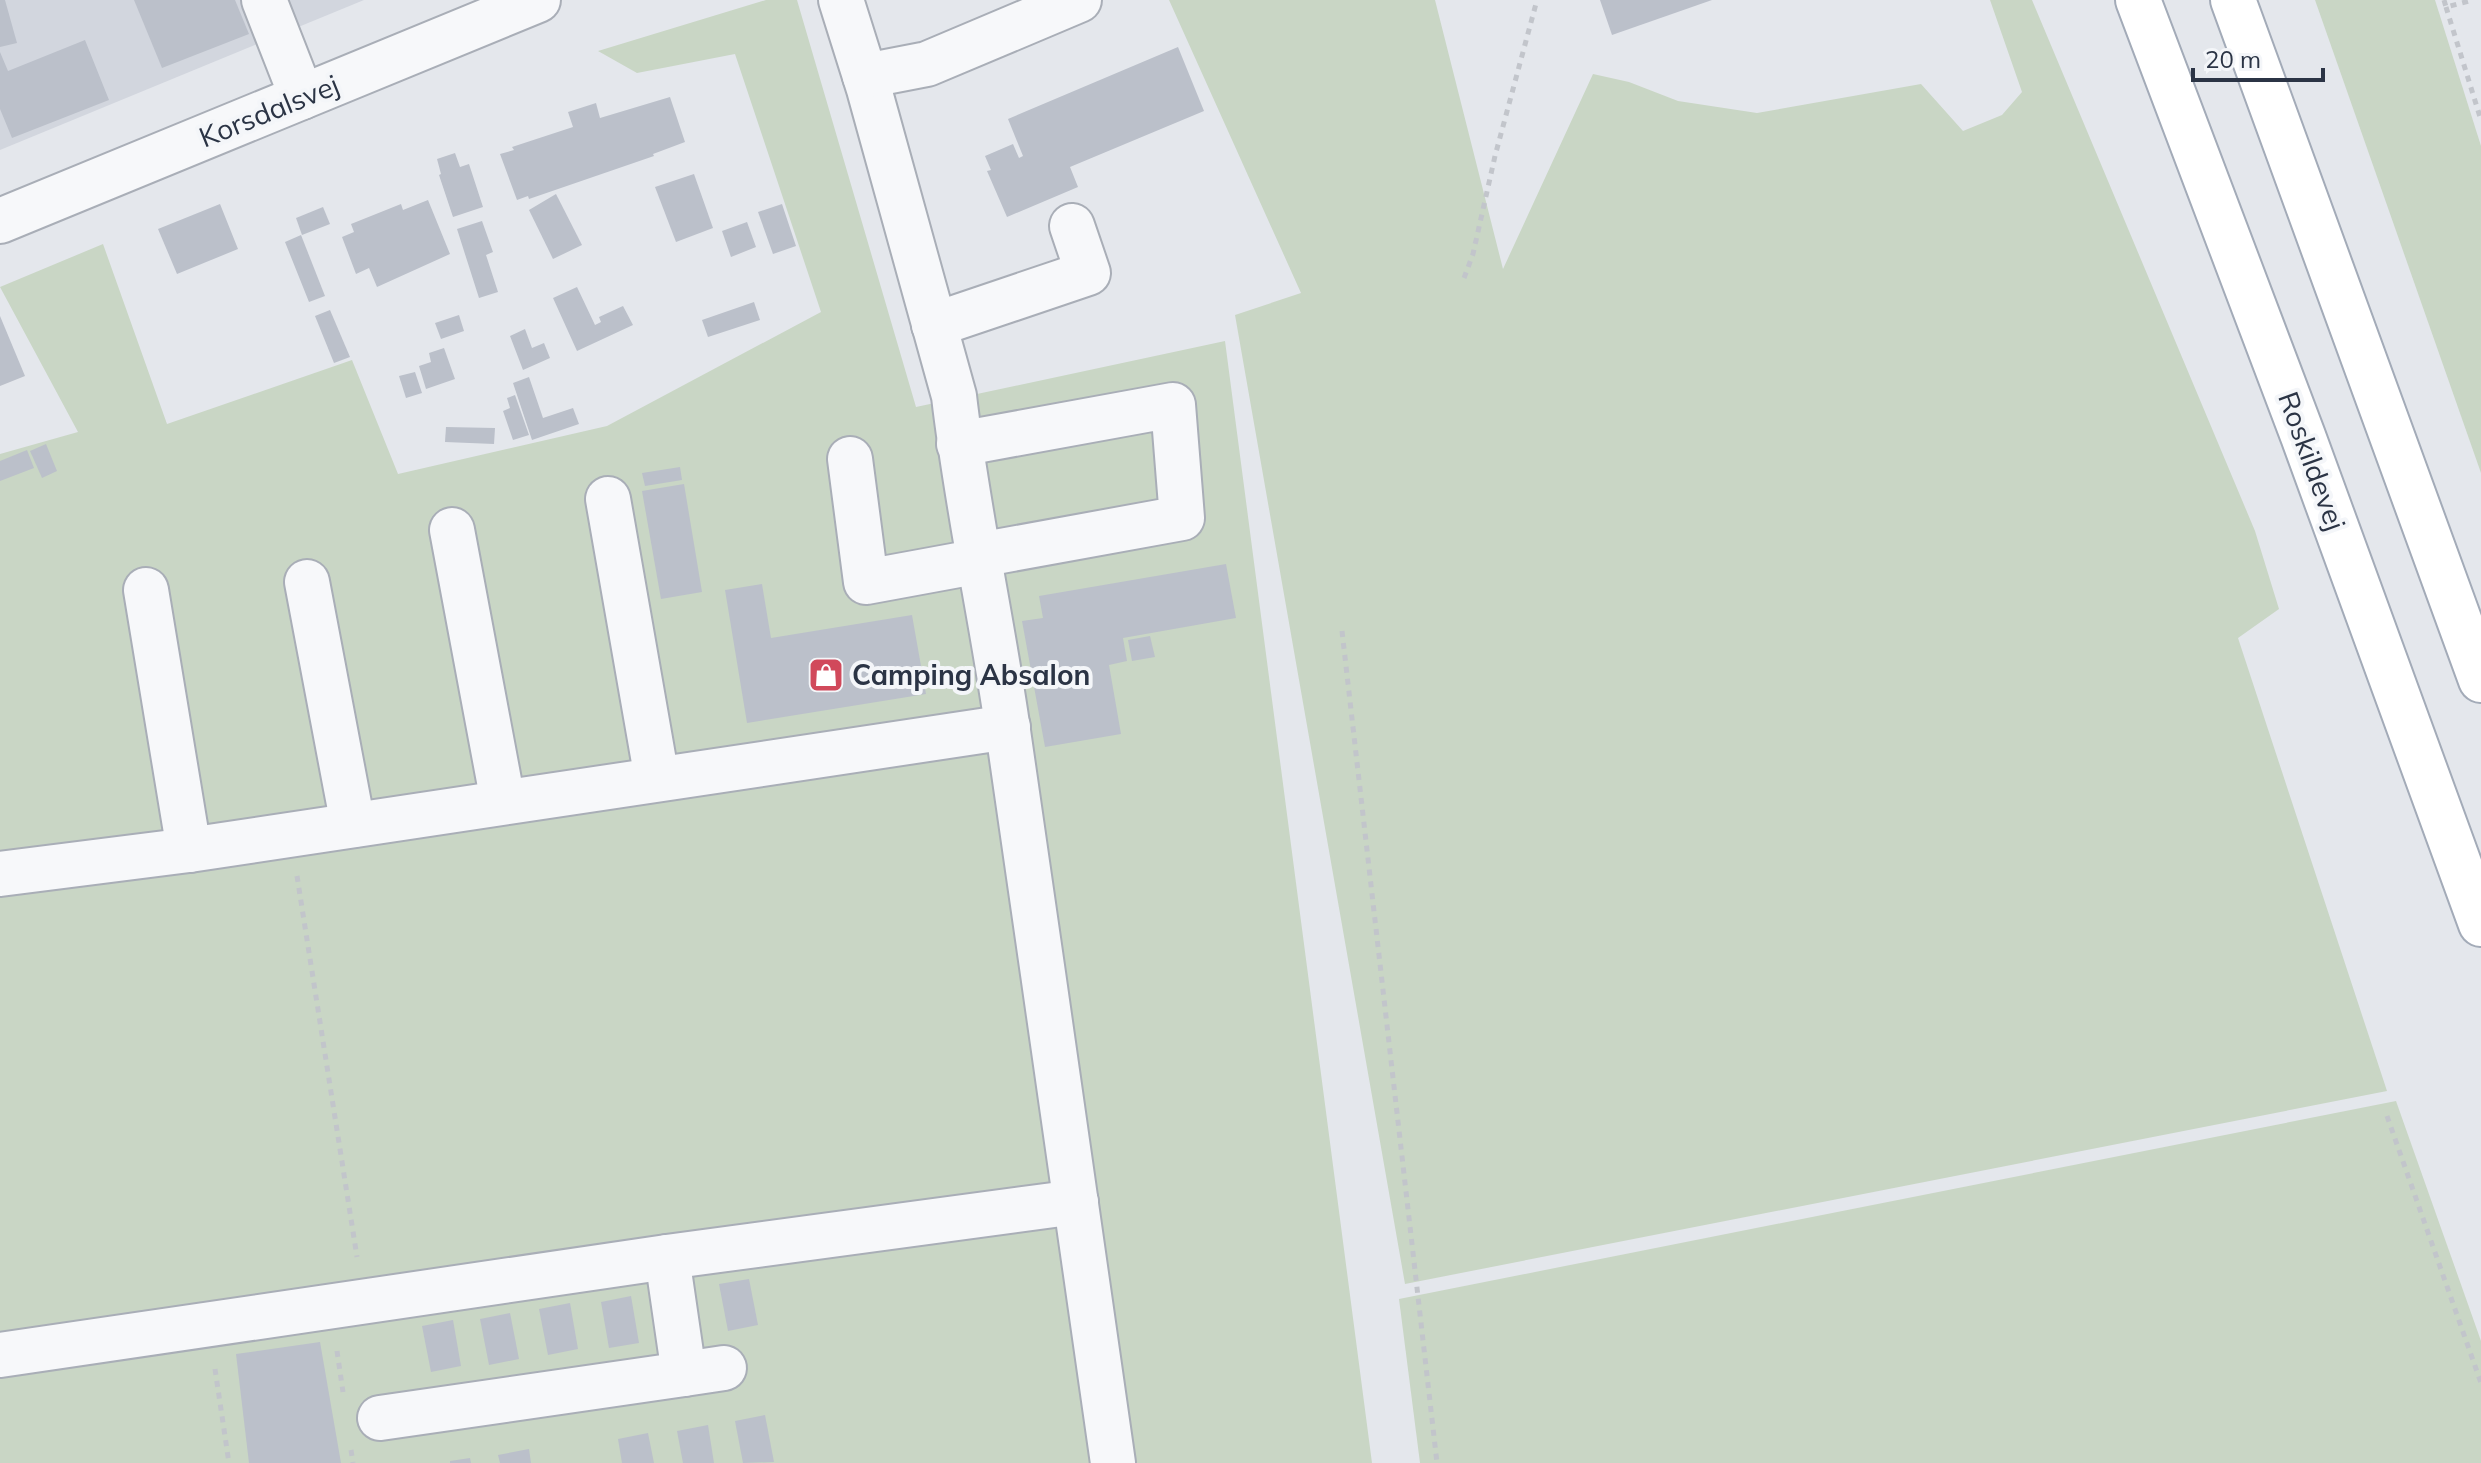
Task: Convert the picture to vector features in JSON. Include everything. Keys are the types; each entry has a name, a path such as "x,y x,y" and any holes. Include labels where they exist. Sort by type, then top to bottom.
{"main road":[{"name":"Roskildevej","path":"2138,0 2303,436 2481,924"},
{"path":"2233,0 2481,680"}],"street":[{"path":"264,0 302,97"},
{"name":"Korsdalsvej","path":"0,221 538,0"},
{"path":"841,0 954,396 984,598 1008,727 1113,1463"},
{"path":"865,76 927,64 1079,0"},
{"path":"934,325 1088,273 1072,226"},
{"path":"850,459 866,582 1182,518 1173,405 959,444"},
{"path":"608,499 657,779"},
{"path":"452,530 503,802"},
{"path":"307,582 353,825"},
{"path":"146,590 189,850"},
{"path":"0,874 189,850 1008,727"},
{"path":"0,1355 667,1257 1076,1202"},
{"path":"359,1422 704,1371 667,1257"}],"path":[{"path":"1464,278 1473,254 1495,156 1537,0"},
{"path":"2473,0 2445,3 2481,120"},
{"path":"1342,631 1437,1463"},
{"path":"290,835 359,1422 353,1463"},
{"path":"2387,1116 2481,1383"},
{"path":"208,1324 229,1463"}],"shaded area":[{"path":"0,0 364,0 0,150"}],"green space":[{"path":"766,0 797,0 916,407 1225,341 1372,1463 0,1463 0,454 78,432 0,287 103,244 167,424 352,360 398,474 607,426 821,312 735,54 637,73 598,51"},
{"path":"1169,0 1435,0 1503,269 1593,74 1629,82 1678,101 1757,113 1921,84 1963,131 2002,115 2022,92 1990,0 2032,0 2255,531 2279,609 2238,638 2387,1091 1405,1284 1235,315 1301,293"},
{"path":"2315,0 2435,0 2481,146 2481,473"},
{"path":"2396,1101 2481,1341 2481,1463 1420,1463 1399,1299"}],"building":[{"path":"0,0 5,0 17,43 0,47"},
{"path":"134,0 235,0 249,34 162,68"},
{"path":"1600,0 1712,0 1612,35"},
{"path":"85,40 109,100 12,138 0,109 0,52 8,71"},
{"path":"1178,47 1204,111 1070,167 1078,187 1007,217 987,171 991,170 985,156 1013,144 1019,158 1023,156 1008,119"},
{"path":"670,97 685,142 654,156 529,199 528,196 517,200 500,154 514,150 512,147 573,127 568,112 596,103 600,118"},
{"path":"455,153 460,167 469,164 483,207 453,217 437,159"},
{"path":"694,174 713,228 676,242 655,187"},
{"path":"556,194 582,245 553,259 529,210"},
{"path":"428,200 450,254 377,287 369,268 356,274 342,237 354,232 351,224 401,204 403,210"},
{"path":"220,204 238,249 177,274 158,229"},
{"path":"782,204 796,246 773,254 758,212"},
{"path":"323,207 330,224 302,235 296,218"},
{"path":"482,221 493,252 486,255 498,292 479,298 457,229"},
{"path":"747,222 756,247 731,257 722,231"},
{"path":"301,235 325,296 309,302 285,242"},
{"path":"577,287 595,325 601,322 599,317 623,306 633,325 577,351 553,298"},
{"path":"754,302 760,320 708,337 702,320"},
{"path":"330,310 350,357 334,363 315,316"},
{"path":"459,315 464,331 441,339 435,323"},
{"path":"0,316 25,376 0,386"},
{"path":"525,329 532,348 544,343 550,358 523,370 510,336"},
{"path":"444,348 455,379 426,389 419,366 431,362 429,353"},
{"path":"415,372 422,393 406,398 399,376"},
{"path":"529,377 543,418 573,408 579,424 532,440 513,383"},
{"path":"515,395 529,435 513,440 503,411 510,408 507,398"},
{"path":"446,427 495,428 494,444 445,442"},
{"path":"46,444 57,471 42,478 30,451"},
{"path":"27,450 34,468 0,481 0,461"},
{"path":"680,467 682,480 645,486 642,473"},
{"path":"684,484 702,592 661,599 642,491"},
{"path":"1226,564 1236,618 1123,638 1127,661 1109,665 1121,734 1045,747 1022,621 1043,618 1039,596"},
{"path":"762,584 771,638 912,615 926,694 747,723 725,590"},
{"path":"1150,636 1155,657 1132,661 1128,640"},
{"path":"749,1279 758,1325 728,1331 719,1284"},
{"path":"631,1296 639,1343 609,1348 601,1302"},
{"path":"570,1303 578,1349 548,1355 539,1309"},
{"path":"510,1313 519,1359 489,1365 480,1319"},
{"path":"453,1320 461,1366 431,1372 422,1326"},
{"path":"320,1342 341,1463 249,1463 236,1354"},
{"path":"765,1415 774,1462 743,1463 735,1421"},
{"path":"708,1425 714,1463 683,1463 677,1431"},
{"path":"648,1433 654,1463 622,1463 618,1439"},
{"path":"529,1449 531,1463 500,1463 498,1455"},
{"path":"470,1458 471,1463 450,1463 450,1461"}],"place":[{"name":"Camping Absalon","path":"826,675"}]}
